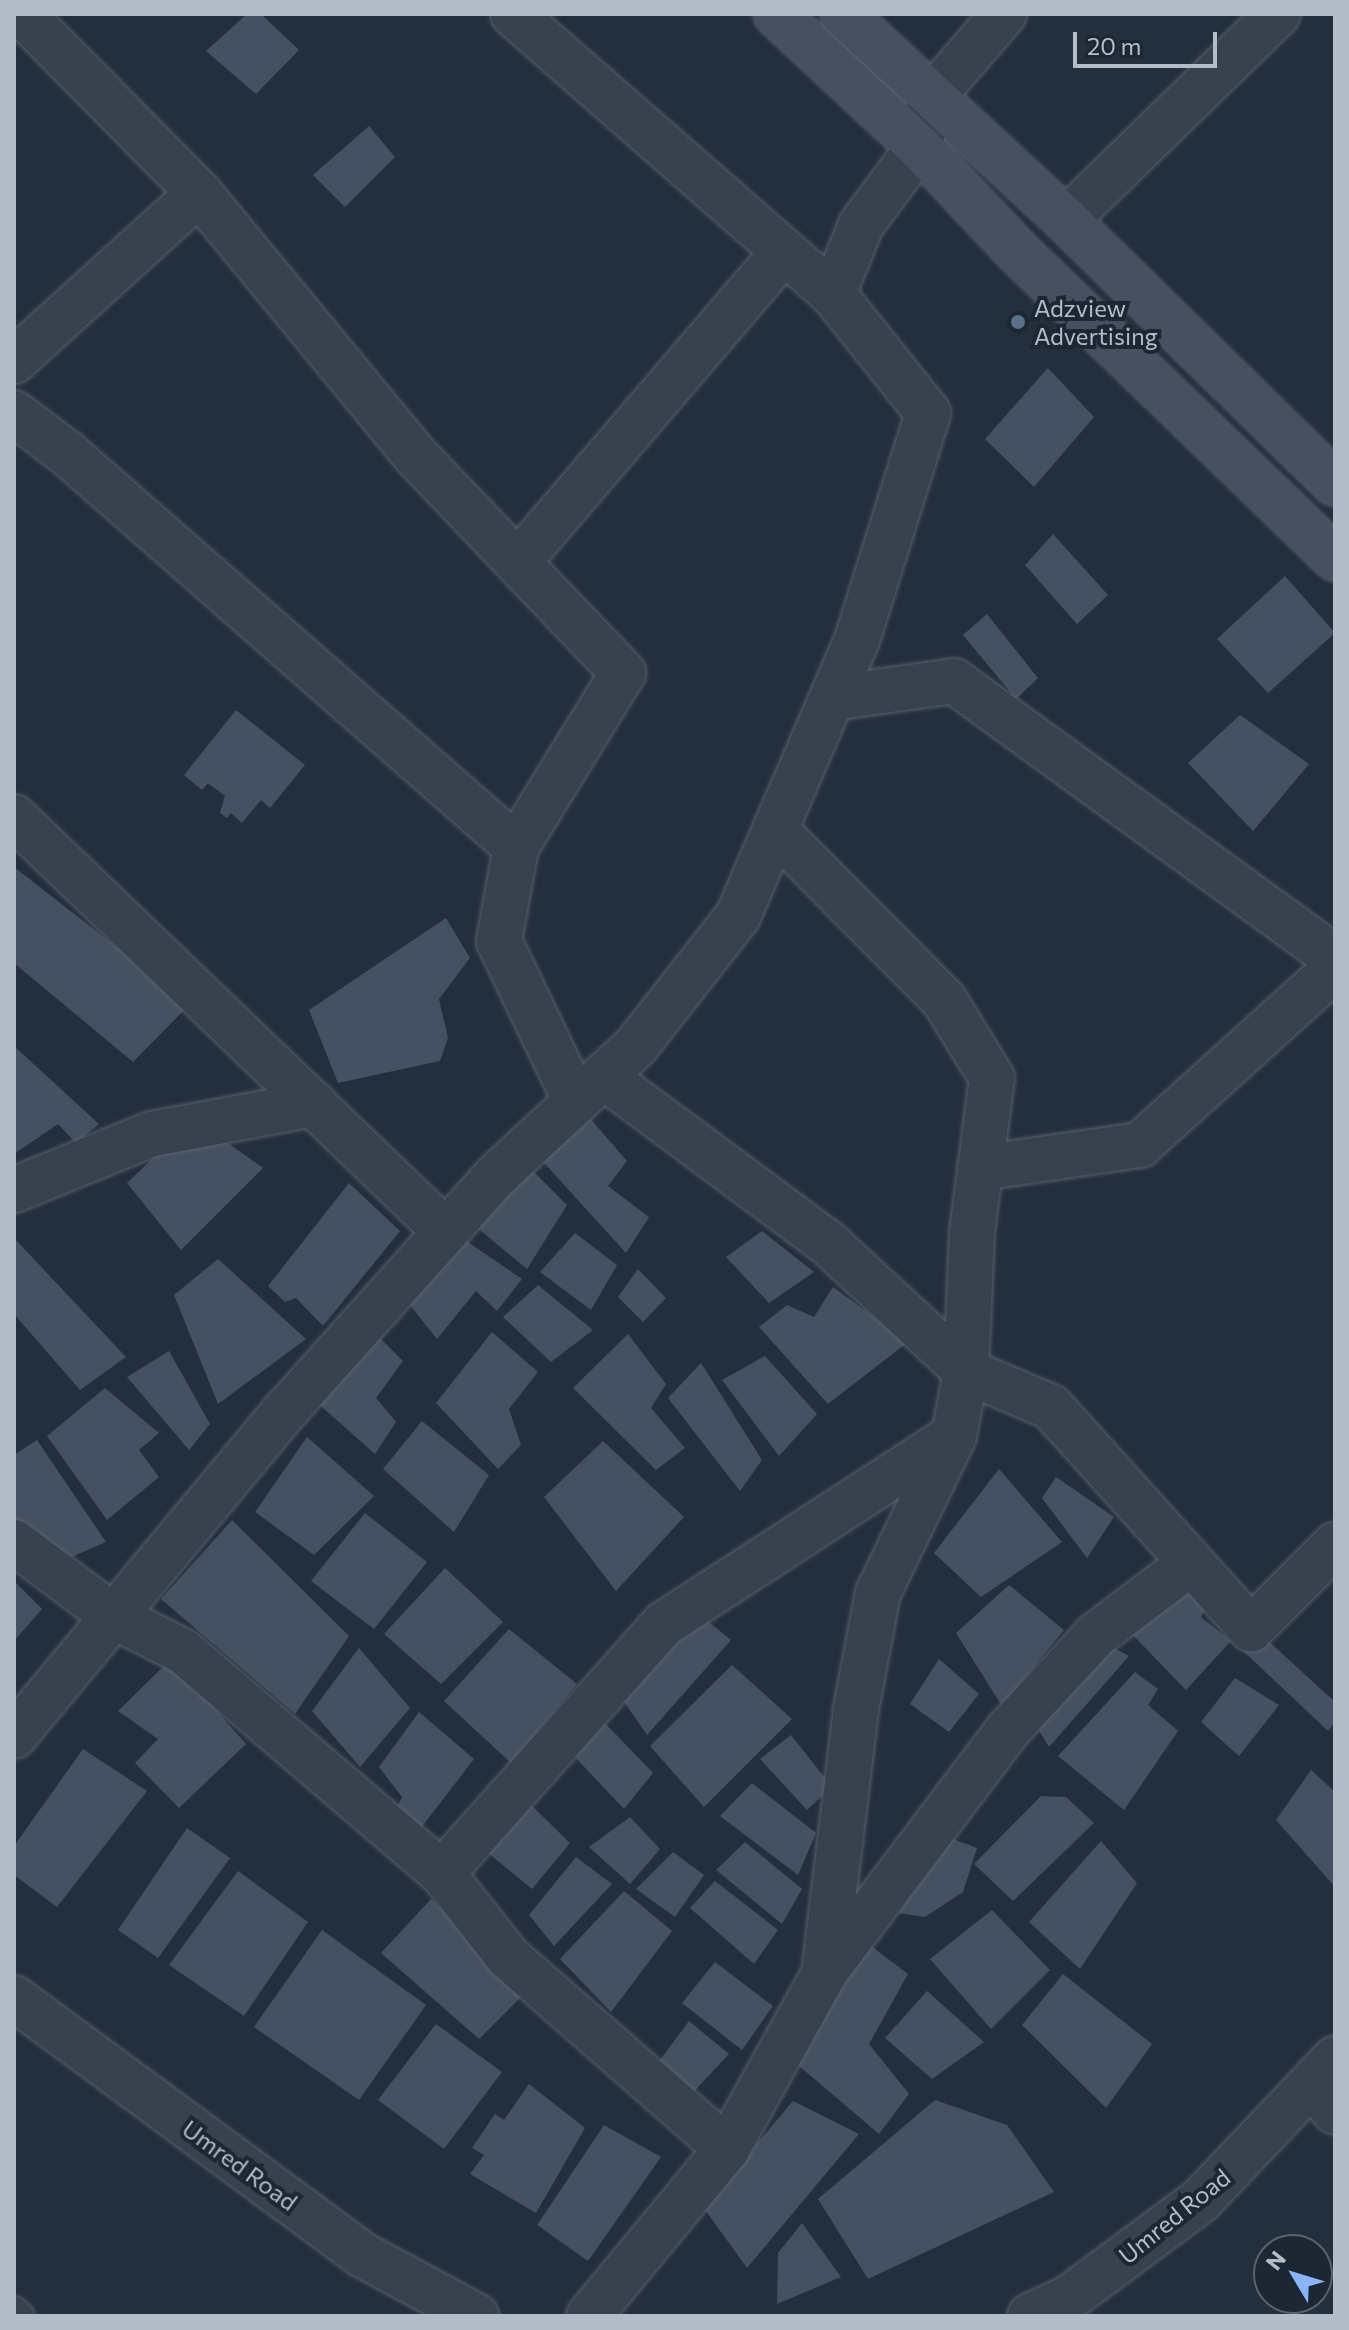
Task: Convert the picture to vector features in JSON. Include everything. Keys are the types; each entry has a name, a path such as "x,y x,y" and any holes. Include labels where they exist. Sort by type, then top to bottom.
{"main road":[{"path":"776,14 919,147 1018,252 1335,558"},
{"path":"843,14 1066,220 1335,483"}],"street":[{"path":"22,14 199,193 414,454 623,673 516,847 499,941 590,1089 829,1244 966,1371 1051,1407 1251,1629 1335,1545"},
{"path":"14,1736 286,1410 495,1177 636,1046 738,916 857,640 928,413 833,294 513,14"},
{"path":"833,294 861,225 919,147 932,97 1004,14"},
{"path":"1066,220 1278,14"},
{"path":"14,361 199,193"},
{"path":"518,562 784,252"},
{"path":"14,413 68,454 516,847"},
{"path":"833,698 954,681 1335,958"},
{"path":"14,817 446,1232"},
{"path":"775,830 944,1000 992,1078 980,1168 966,1371 954,1436 878,1593 856,1709 824,1974"},
{"path":"980,1168 1140,1145 1335,969"},
{"path":"14,1190 152,1134 314,1104"},
{"path":"442,1873 664,1624 954,1436"},
{"path":"14,1542 113,1616 184,1652 442,1873 508,1957 727,2149"},
{"path":"589,2316 727,2149 824,1974 1008,1730 1096,1635 1191,1563"},
{"name":"Umred Road","path":"14,1998 361,2254 476,2316"},
{"name":"Umred Road","path":"1030,2316 1069,2298 1201,2200 1328,2086"}],"lane":[{"path":"14,2310 21,2316"}],"building":[{"path":"247,14 261,14 299,50 256,94 206,51"},
{"path":"369,126 395,157 345,207 313,175"},
{"path":"1048,368 1094,417 1034,487 985,439"},
{"path":"1053,534 1108,595 1077,624 1025,565"},
{"path":"1285,576 1335,633 1268,693 1217,639"},
{"path":"987,614 1038,678 1016,699 963,635"},
{"path":"236,710 305,765 270,808 261,800 242,823 231,813 227,818 220,813 225,796 208,783 202,790 184,775"},
{"path":"1240,715 1309,764 1253,831 1188,763"},
{"path":"14,867 190,1004 133,1062 14,963"},
{"path":"446,918 470,958 439,999 448,1038 440,1061 338,1083 309,1010"},
{"path":"14,1046 99,1124 76,1143 58,1124 14,1154"},
{"path":"588,1116 627,1161 608,1186 649,1217 626,1253 536,1154"},
{"path":"217,1135 263,1168 181,1250 127,1183 168,1144"},
{"path":"527,1165 567,1205 527,1269 474,1225"},
{"path":"349,1183 400,1231 323,1326 296,1298 285,1302 268,1286"},
{"path":"762,1231 814,1272 769,1303 726,1257"},
{"path":"575,1233 617,1265 591,1310 540,1272"},
{"path":"14,1238 126,1357 80,1390 14,1314"},
{"path":"462,1238 522,1279 497,1311 476,1291 437,1339 405,1299"},
{"path":"218,1259 306,1339 218,1404 174,1295"},
{"path":"638,1269 666,1298 643,1322 618,1297"},
{"path":"538,1285 593,1330 551,1362 503,1317"},
{"path":"833,1287 908,1342 828,1404 759,1327 787,1305 814,1317"},
{"path":"374,1332 403,1361 376,1398 396,1422 375,1454 313,1399"},
{"path":"492,1332 538,1372 509,1409 521,1445 498,1469 436,1403"},
{"path":"628,1334 666,1384 651,1408 685,1448 656,1470 573,1388"},
{"path":"169,1351 210,1424 189,1450 127,1377"},
{"path":"765,1356 817,1414 779,1456 722,1380"},
{"path":"701,1363 762,1460 740,1491 668,1398"},
{"path":"105,1388 159,1433 139,1450 159,1477 107,1520 47,1436"},
{"path":"422,1421 489,1475 454,1532 383,1469"},
{"path":"307,1437 374,1496 314,1555 255,1512"},
{"path":"37,1440 106,1542 58,1563 14,1522 14,1455"},
{"path":"603,1441 684,1517 616,1591 544,1497"},
{"path":"999,1469 1062,1542 981,1597 934,1553"},
{"path":"1056,1477 1114,1517 1087,1558 1042,1498"},
{"path":"365,1513 427,1562 374,1629 311,1581"},
{"path":"232,1520 349,1636 295,1714 161,1599"},
{"path":"445,1568 503,1622 441,1684 384,1634"},
{"path":"14,1581 42,1609 14,1641"},
{"path":"1182,1583 1208,1603 1201,1617 1231,1641 1186,1690 1125,1627"},
{"path":"1009,1585 1064,1630 1002,1706 956,1633"},
{"path":"703,1617 731,1640 647,1735 620,1696"},
{"path":"509,1629 577,1684 511,1763 444,1701"},
{"path":"1263,1636 1335,1702 1335,1722 1328,1731 1240,1648"},
{"path":"1107,1644 1129,1656 1049,1747 1036,1726"},
{"path":"359,1648 410,1708 360,1767 312,1711"},
{"path":"171,1659 246,1744 179,1808 135,1763 158,1739 118,1711"},
{"path":"939,1659 979,1694 949,1732 910,1704"},
{"path":"732,1665 792,1719 704,1807 650,1746"},
{"path":"1135,1672 1158,1689 1148,1705 1178,1731 1124,1810 1058,1756"},
{"path":"1235,1678 1279,1705 1239,1756 1201,1722"},
{"path":"419,1712 474,1759 417,1833 395,1812 402,1797 379,1767"},
{"path":"601,1719 653,1773 624,1809 572,1754"},
{"path":"791,1735 832,1787 807,1810 760,1759"},
{"path":"83,1749 147,1791 57,1907 14,1875 14,1846"},
{"path":"1311,1770 1335,1792 1335,1887 1276,1820"},
{"path":"752,1783 816,1833 798,1875 720,1816"},
{"path":"1041,1796 1066,1797 1094,1823 1013,1901 974,1864"},
{"path":"524,1798 570,1843 532,1889 482,1848"},
{"path":"630,1817 660,1849 630,1884 589,1847"},
{"path":"187,1828 230,1858 158,1958 118,1930"},
{"path":"947,1837 977,1848 963,1892 925,1917 899,1913"},
{"path":"1101,1841 1137,1883 1080,1969 1029,1922"},
{"path":"745,1842 802,1889 782,1924 716,1870"},
{"path":"673,1852 704,1875 675,1917 636,1889"},
{"path":"576,1857 612,1884 554,1946 529,1915"},
{"path":"238,1871 308,1922 244,2016 169,1965"},
{"path":"715,1881 778,1930 754,1964 690,1908"},
{"path":"624,1891 672,1931 611,2012 560,1959"},
{"path":"431,1899 528,1990 479,2039 381,1953"},
{"path":"992,1910 1050,1970 991,2029 930,1959"},
{"path":"322,1930 426,2005 359,2100 254,2027"},
{"path":"867,1943 908,1974 869,2044 909,2094 879,2134 798,2065"},
{"path":"715,1962 773,2006 742,2050 682,2003"},
{"path":"1063,1974 1152,2044 1106,2108 1022,2025"},
{"path":"927,1991 984,2042 932,2079 885,2038"},
{"path":"689,2021 729,2054 684,2102 654,2068"},
{"path":"436,2024 502,2072 444,2149 378,2100"},
{"path":"529,2084 585,2128 536,2213 470,2174 484,2155 472,2148 495,2114 504,2120"},
{"path":"935,2100 1007,2125 1054,2192 868,2279 818,2199"},
{"path":"793,2101 859,2134 747,2268 703,2207"},
{"path":"604,2125 661,2157 588,2261 537,2225"},
{"path":"802,2223 841,2277 777,2304 778,2253"}],"place":[{"name":"Adzview Advertising","path":"1018,322"}]}
